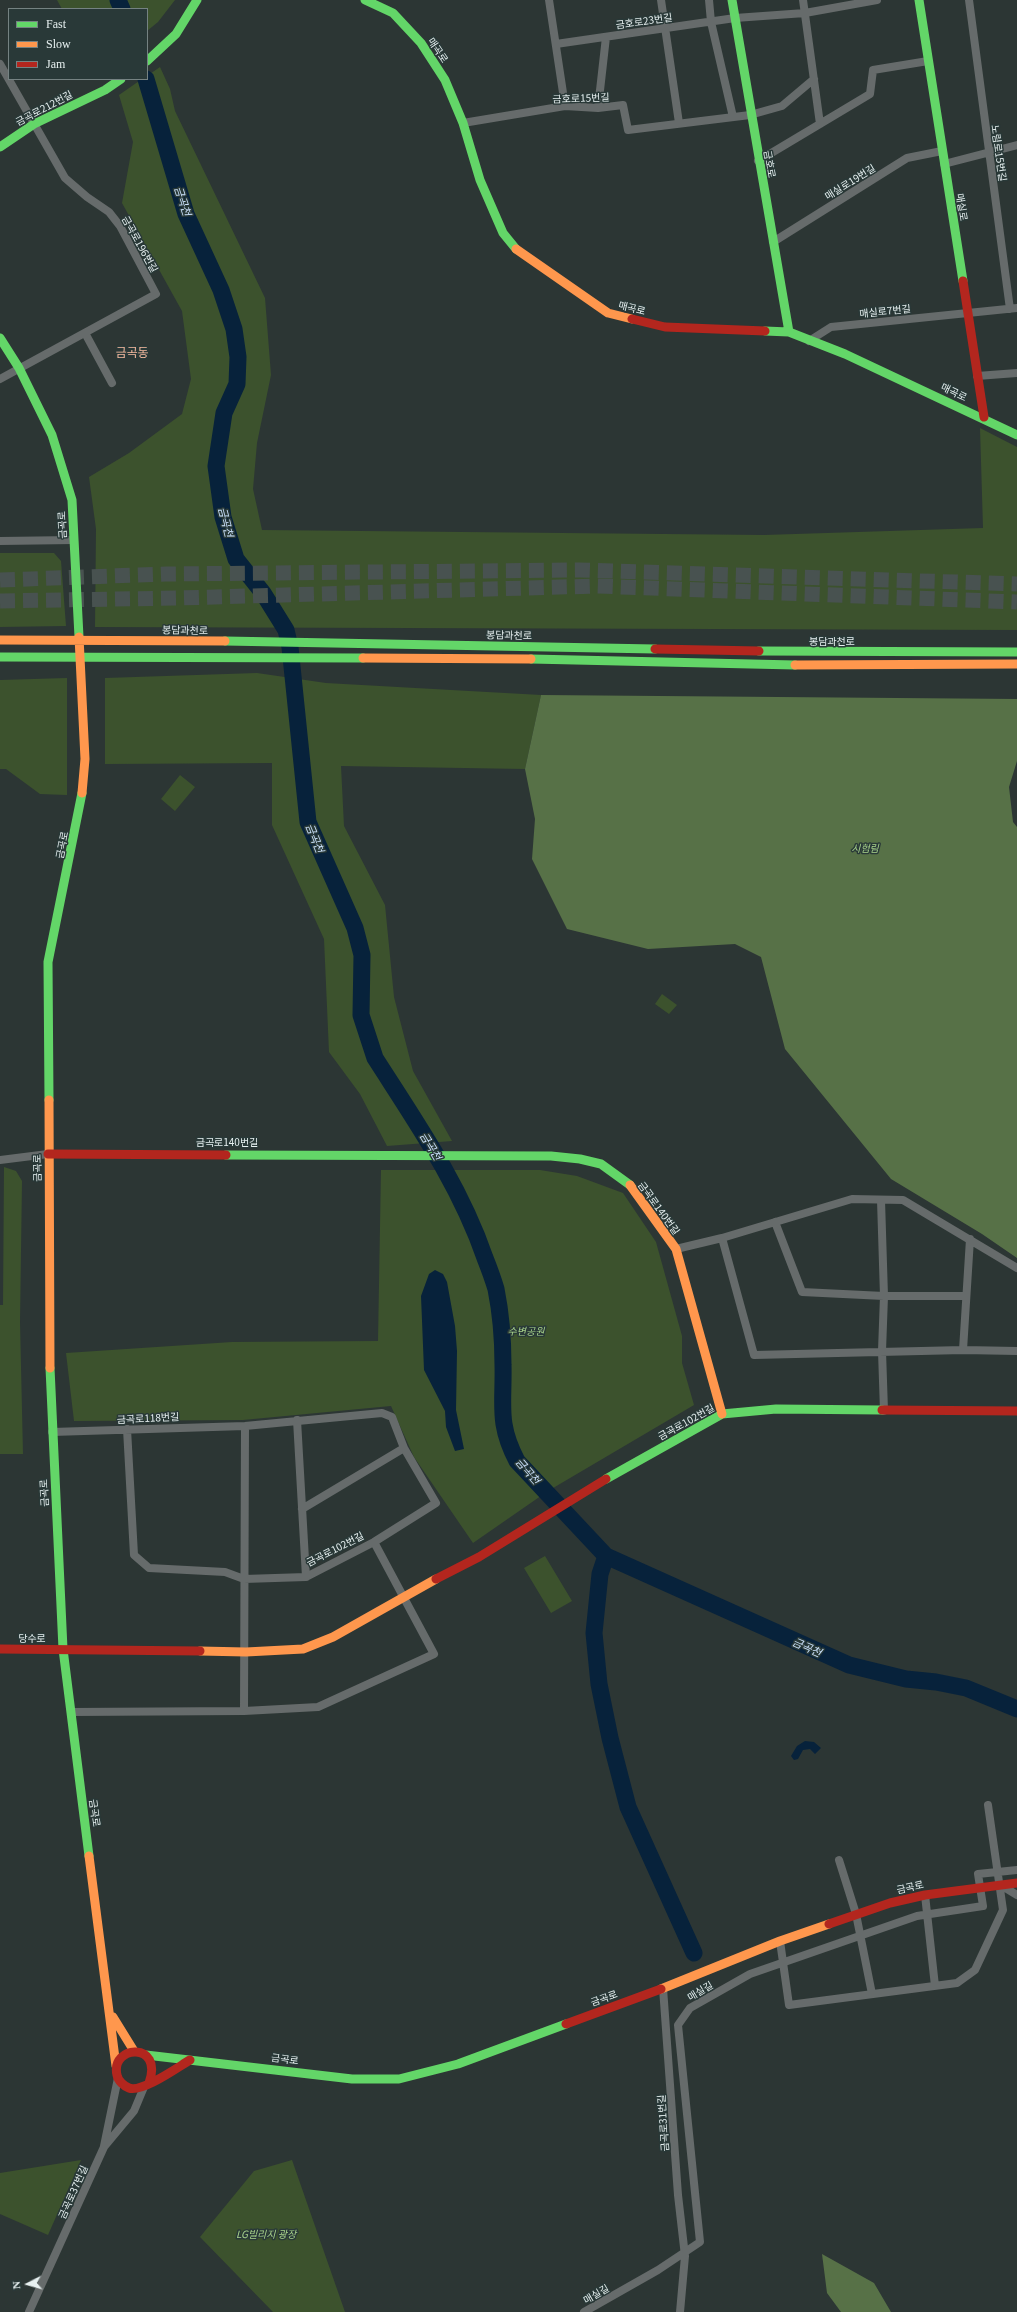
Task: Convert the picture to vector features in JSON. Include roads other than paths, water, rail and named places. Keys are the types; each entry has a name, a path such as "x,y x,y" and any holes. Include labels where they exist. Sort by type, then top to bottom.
{"main road":[{"path":"148,60 163,50 186,22 198,0"},
{"name":"매곡로","path":"365,0 393,13 421,43 445,80 463,123 480,180 503,233 518,252 608,313 665,327 789,332 845,354 984,417 1017,434"},
{"name":"금호로","path":"732,0 758,161 789,332"},
{"name":"매실로","path":"919,0 984,417"},
{"name":"금곡로212번길","path":"0,147 34,124 105,90 120,80"},
{"name":"금곡로","path":"0,338 19,368 52,435 72,500 85,759 81,804 48,962 48,1154 52,1432 63,1649 111,2015 116,2066"},
{"name":"봉담과천로","path":"0,640 348,644 763,652 1017,652"},
{"path":"0,656 535,659 757,665 1017,664"},
{"name":"금곡로140번길","path":"48,1154 262,1153 406,1157 551,1156 580,1158 601,1164 632,1187 676,1249 722,1414"},
{"name":"금곡로102번길","path":"63,1649 246,1652 303,1649 333,1638 404,1596 479,1557 602,1482 722,1414 776,1409 1017,1411"},
{"name":"당수로","path":"0,1649 63,1649"},
{"name":"금곡로","path":"146,2055 352,2079 399,2079 458,2064 663,1988 780,1941 890,1903 925,1895 980,1886 1017,1883"},
{"name":"금곡로","path":"111,2015 134,2051"},
{"path":"146,2085 154,2068 151,2061 146,2055 134,2051 122,2055 116,2066 118,2078 126,2087 138,2089 146,2085 190,2060"}],"street":[{"path":"549,0 566,106"},
{"path":"661,0 679,124"},
{"path":"709,0 711,22 734,116"},
{"path":"803,0 820,124"},
{"name":"금호로23번길","path":"556,44 735,18 804,13 876,0"},
{"name":"노림로15번길","path":"969,0 989,152 1013,308"},
{"path":"598,108 606,37"},
{"path":"758,161 870,94 872,70 928,61"},
{"name":"금곡로196번길","path":"0,64 8,78"},
{"name":"금호로15번길","path":"463,123 566,106 598,108 623,105 628,130 679,124 750,114 782,106 814,79"},
{"name":"금곡로196번길","path":"0,379 156,294 120,226 109,212 87,197 65,178 9,80"},
{"path":"944,164 1017,145"},
{"name":"매실로19번길","path":"773,242 907,158 942,151"},
{"name":"매실로7번길","path":"809,341 831,327 1013,308"},
{"path":"85,333 112,383"},
{"path":"977,376 1017,373"},
{"path":"0,541 74,540"},
{"path":"0,1160 48,1154"},
{"path":"676,1249 722,1238 852,1199 903,1200 1017,1268"},
{"path":"881,1200 884,1296 882,1351 884,1411"},
{"path":"775,1222 802,1292 884,1296 965,1296"},
{"path":"722,1238 754,1355 882,1351 1017,1351"},
{"path":"963,1350 965,1296 970,1239"},
{"name":"금곡로118번길","path":"52,1432 245,1426 297,1420 382,1414 392,1417 404,1448 436,1503 374,1542"},
{"path":"297,1420 306,1577"},
{"path":"244,1711 246,1652 244,1579 245,1426"},
{"path":"127,1430 134,1555 149,1568 225,1572 244,1579"},
{"path":"302,1509 404,1448"},
{"name":"금곡로102번길","path":"244,1579 306,1577 374,1542 404,1596"},
{"path":"71,1712 244,1711 318,1707 434,1654 404,1596"},
{"path":"780,1941 789,2005 957,1983 975,1970 1003,1910 996,1872 988,1805"},
{"path":"840,1860 856,1914 872,1994"},
{"path":"980,1886 978,1874 1017,1870"},
{"path":"998,1884 1017,1895"},
{"name":"매실길","path":"584,2312 685,2254 700,2242 678,2025 690,2008 750,1974 917,1916 983,1906 980,1886"},
{"path":"925,1895 935,1986"},
{"name":"금곡로31번길","path":"663,1988 678,2195 685,2254 680,2312"},
{"path":"104,2147 118,2078"},
{"name":"금곡로37번길","path":"29,2312 104,2147 134,2111 146,2085"},
{"path":"592,2312 685,2254"}],"water":[{"path":"435,1270 443,1274 447,1282 455,1326 457,1351 456,1410 464,1449 455,1451 446,1427 445,1411 424,1370 421,1296 429,1274"},
{"path":"805,1741 814,1742 821,1748 815,1754 810,1749 803,1750 798,1759 794,1760 791,1756 797,1746"}],"waterway":[{"name":"금곡천","path":"118,0 122,8"},
{"name":"금곡천","path":"146,80 186,214 221,290 234,329 238,357 237,384 224,413 216,466 223,517 236,559 263,593 286,630 290,647 308,822 355,928 362,955 361,1015 375,1058 421,1130 450,1180 475,1231 495,1285 502,1337 504,1424 511,1448 517,1461 606,1556 849,1665 906,1679 936,1682 966,1688 1017,1709"},
{"name":"금곡천","path":"606,1556 600,1574 594,1633 599,1684 610,1738 628,1807 694,1953"}],"tunnel":[{"path":"0,580 166,574 579,570 1017,584"},
{"path":"0,601 179,598 597,586 1017,602"}],"district":[{"name":"금곡동","path":"132,352"}],"park label":[{"name":"시험림","path":"865,848"},
{"name":"수변공원","path":"526,1331"},
{"name":"LG빌리지 광장","path":"266,2234"}]}
